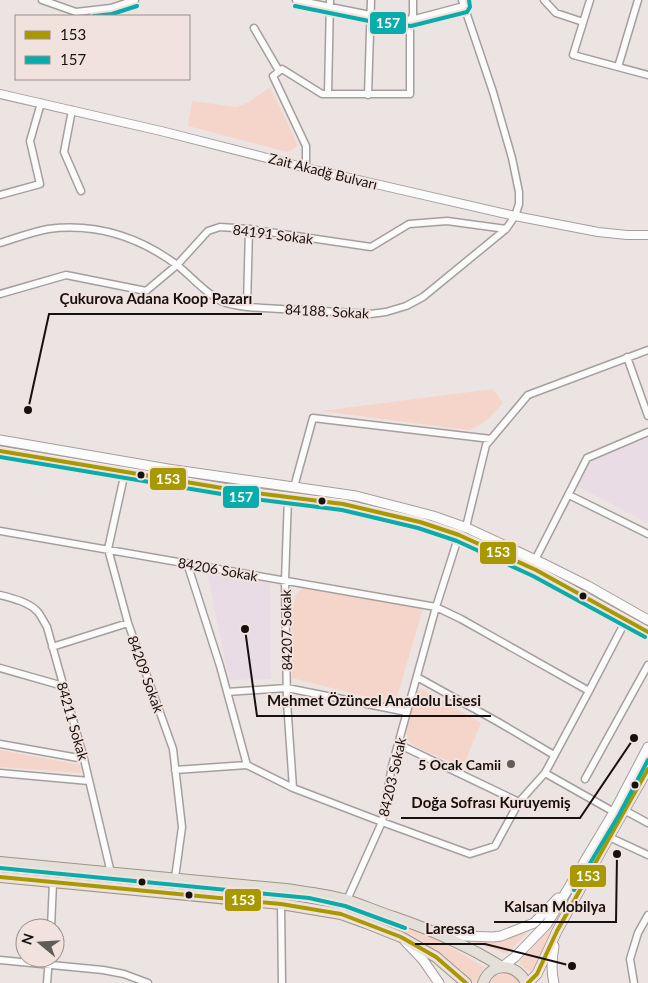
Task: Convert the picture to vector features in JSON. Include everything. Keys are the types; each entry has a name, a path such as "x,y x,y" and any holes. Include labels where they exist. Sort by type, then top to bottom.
{"main road":[{"path":"0,440 185,472 356,496 402,507 466,527 588,586 648,620"},
{"path":"0,451 240,491 343,504 420,522 459,535 536,570 648,632"},
{"path":"502,967 519,954 547,924 614,812 648,747"},
{"path":"483,983 484,978 489,973 502,967 510,967 516,970 527,983 537,974 557,931 648,769"},
{"path":"0,862 310,892 347,900 452,939 502,967"},
{"path":"0,877 282,904 341,914 366,922 436,957 466,983"},
{"path":"407,922 465,936 493,938 534,923 569,887"},
{"path":"554,983 552,977 552,953 557,931"},
{"path":"401,938 423,960 439,983"}],"street":[{"path":"42,0 76,12 110,8 135,0"},
{"path":"296,0 370,15 411,20 463,3"},
{"path":"328,94 330,0"},
{"path":"368,95 371,0"},
{"path":"254,28 280,70 282,69 322,94 410,94 410,25 413,14 413,0"},
{"path":"544,0 556,13 583,22"},
{"path":"590,0 573,55 648,75"},
{"path":"618,67 638,0"},
{"name":"84188. Sokak","path":"0,243 47,230 94,229 119,234 137,241 177,265 212,295 221,301 231,304 370,314 386,312 406,306 423,297 506,229 515,216 519,204 519,192 512,158 493,92 463,3"},
{"path":"280,70 273,76 306,146 306,168"},
{"name":"Zait Akadğ Bulvarı","path":"0,94 515,216 598,232 648,235"},
{"path":"0,195 40,184 30,141 41,103"},
{"path":"72,110 64,152 81,191"},
{"name":"84191 Sokak","path":"0,294 66,275 146,291 177,265 208,232 220,227 371,247 409,224 447,221 506,229"},
{"path":"247,306 249,230"},
{"path":"466,527 486,445 528,395 648,350"},
{"path":"627,357 648,416"},
{"path":"294,487 313,418 491,438"},
{"path":"535,560 587,458 648,432"},
{"name":"84209 Sokak","path":"126,472 108,550 128,623 173,749 182,828 175,878"},
{"path":"569,495 648,534"},
{"name":"84207 Sokak","path":"288,497 285,581 286,688 293,788"},
{"name":"84206 Sokak","path":"0,531 436,607 461,619 589,691"},
{"name":"84203 Sokak","path":"347,900 382,822 392,766 436,607 459,535"},
{"path":"187,563 220,666 247,765"},
{"name":"84211 Sokak","path":"0,595 27,604 37,612 47,627 84,759 111,873"},
{"path":"175,770 247,765 293,788 470,854 495,846 519,802 544,773 626,620"},
{"path":"52,647 128,623"},
{"path":"585,779 648,665"},
{"path":"0,668 63,686"},
{"path":"417,677 554,755"},
{"path":"227,692 286,688 407,712"},
{"path":"0,744 84,759"},
{"path":"398,744 519,802"},
{"path":"0,773 89,781"},
{"path":"544,773 614,812"},
{"path":"624,810 648,823"},
{"path":"609,837 648,855"},
{"path":"51,918 53,882"},
{"path":"282,904 282,983"},
{"path":"634,983 630,959 638,933 648,916"},
{"path":"0,960 15,960"},
{"path":"65,964 124,974 148,983"},
{"path":"46,983 48,968"}],"shaded area":[{"path":"270,87 298,145 294,149 287,152 188,126 192,101 236,107 249,102"},
{"path":"493,389 503,403 483,423 468,430 321,411"},
{"path":"648,438 648,523 577,486 590,461"},
{"path":"0,443 346,499 407,512 462,530 533,562 648,625 648,627 574,587 459,531 407,514 345,501 59,456 0,445"},
{"path":"207,572 270,580 271,679 229,680"},
{"path":"303,588 423,608 395,704 292,678 292,614 296,594"},
{"path":"419,689 424,690 481,723 463,767 418,748 408,740 405,728 414,694"},
{"path":"0,750 80,765 81,773 0,767"},
{"path":"648,754 604,839 552,928 532,974 519,963 550,927 603,838"},
{"path":"0,868 306,896 394,920 436,939 484,967 474,983 445,956 414,936 344,909 305,901 0,871"},
{"path":"535,925 507,954 464,939"},
{"path":"506,973 516,977 520,983 490,983 495,976"}],"transit line":[{"name":"157","path":"295,6 369,21 411,26 467,12 470,7 469,0"},
{"name":"157","path":"103,15 137,6"},
{"name":"153","path":"0,451 240,491 343,504 420,522 459,535 536,570 648,632"},
{"name":"157","path":"0,457 239,497 342,510 418,528 457,541 533,576 645,637"},
{"name":"157","path":"574,890 619,815 648,760"},
{"name":"153","path":"528,983 537,974 557,931 648,769"},
{"name":"157","path":"0,868 309,898 345,906 405,928"},
{"name":"153","path":"0,877 281,904 341,914 401,937 436,957 466,983"}],"place":[{"name":"Çukurova Adana Koop Pazarı","path":"28,410"},
{"name":"Mehmet Özüncel Anadolu Lisesi","path":"245,629"},
{"name":"Doğa Sofrası Kuruyemiş","path":"634,738"},
{"name":"5 Ocak Camii","path":"511,764"},
{"name":"Kalsan Mobilya","path":"617,854"},
{"name":"Laressa","path":"572,966"}]}
